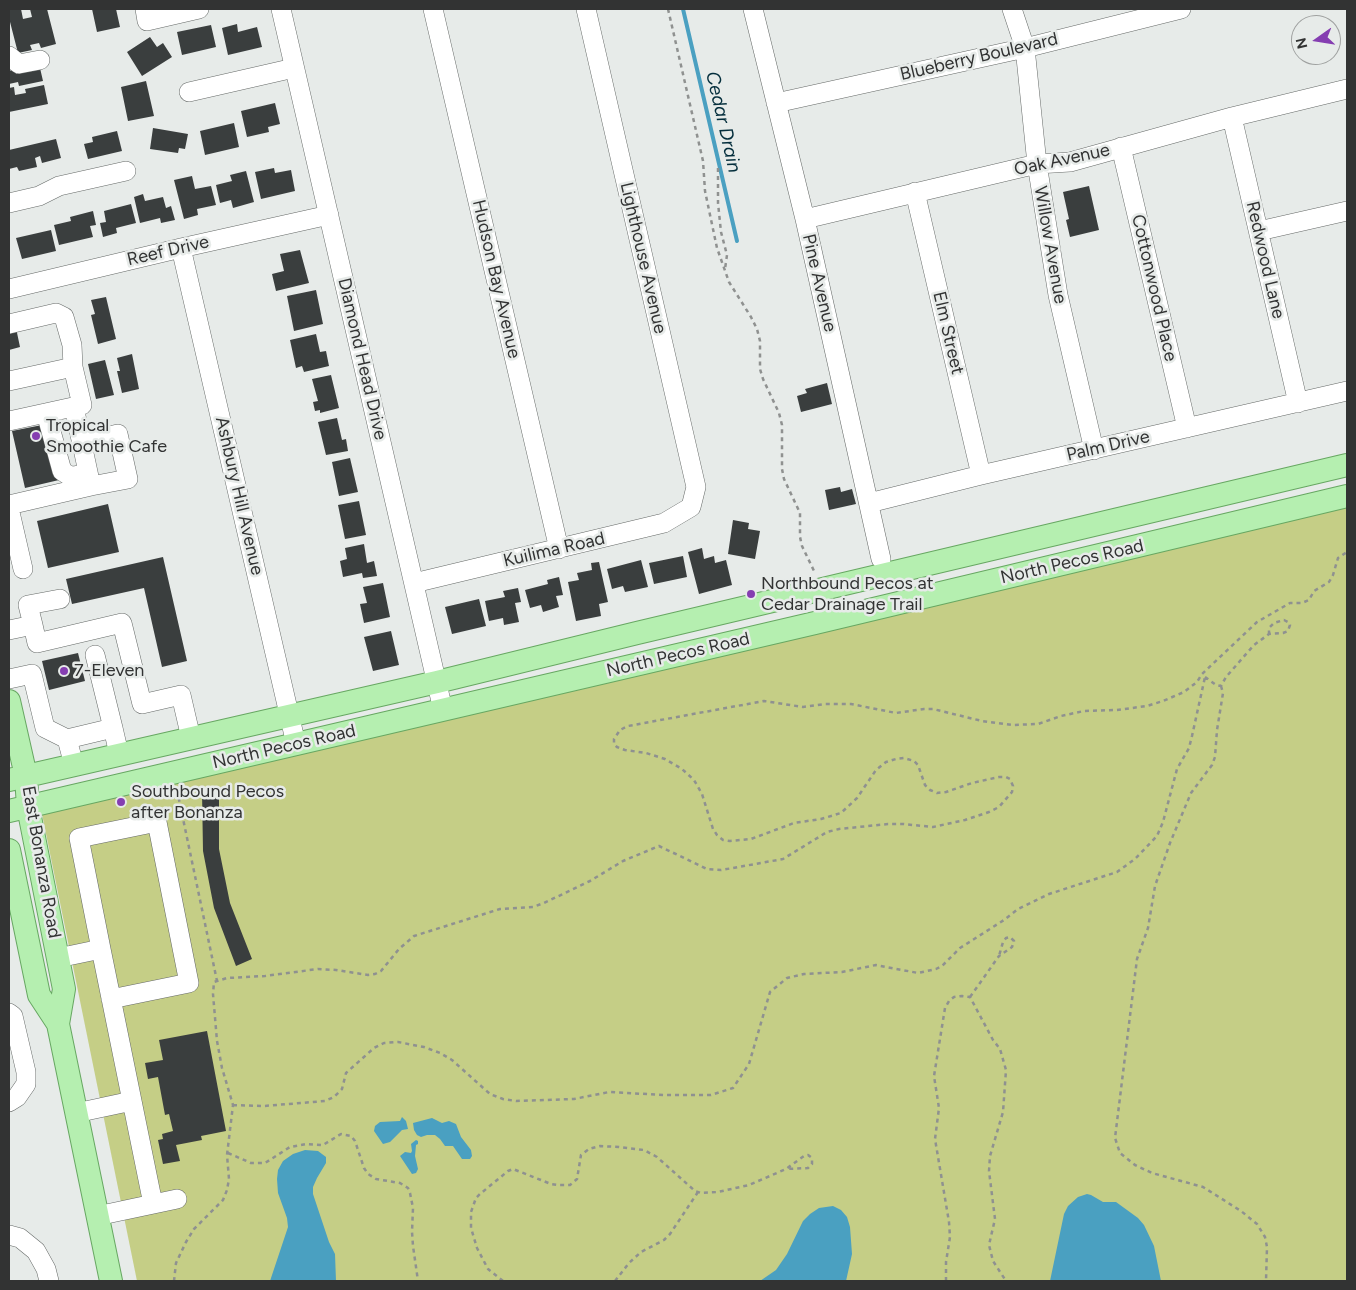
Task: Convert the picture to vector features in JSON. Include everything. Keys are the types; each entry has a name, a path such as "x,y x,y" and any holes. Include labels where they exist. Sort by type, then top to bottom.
{"main road":[{"name":"North Pecos Road","path":"17,778 437,682 1347,465"},
{"name":"North Pecos Road","path":"19,809 1347,496"},
{"name":"East Bonanza Road","path":"9,701 19,809 58,958 64,989 58,1024 110,1281"},
{"name":"East Bonanza Road","path":"9,850 39,996 58,1024"}],"street":[{"path":"146,15 199,9"},
{"name":"Diamond Head Drive","path":"281,9 443,710"},
{"name":"Hudson Bay Avenue","path":"433,9 559,549"},
{"name":"Lighthouse Avenue","path":"586,9 696,487 691,506"},
{"name":"Pine Avenue","path":"752,9 805,219 882,559"},
{"name":"Willow Avenue","path":"1012,9 1024,48 1037,164 1058,295 1094,450"},
{"name":"Blueberry Boulevard","path":"776,103 1024,48 1181,9"},
{"path":"9,56 19,64 40,60"},
{"path":"189,92 294,68"},
{"name":"Oak Avenue","path":"805,219 1037,164 1070,162 1232,117 1347,89"},
{"name":"Redwood Lane","path":"1232,117 1298,403"},
{"name":"Cottonwood Place","path":"1121,147 1187,428"},
{"path":"9,203 39,196 59,186 126,171"},
{"name":"Elm Street","path":"916,192 982,475"},
{"path":"1259,232 1347,210"},
{"name":"Reef Drive","path":"9,289 329,215"},
{"name":"Ashbury Hill Avenue","path":"180,248 296,744"},
{"path":"9,324 56,313 64,317 72,345 73,368 82,405 9,421"},
{"path":"9,381 73,368"},
{"name":"Palm Drive","path":"869,503 1347,391"},
{"path":"74,406 90,480"},
{"path":"46,413 62,471 68,475 90,480 128,479 118,434 81,442"},
{"path":"23,570 9,507 90,480"},
{"name":"Kuilima Road","path":"414,583 664,523 691,506"},
{"path":"60,599 28,606 37,643 122,623 142,704 180,694 191,738"},
{"path":"9,630 33,625"},
{"path":"95,656 119,754"},
{"path":"9,679 32,674 45,728 67,739 113,728"},
{"path":"67,739 74,765"},
{"path":"111,999 189,983 157,822 79,838 111,999 153,1204"},
{"path":"58,958 101,948"},
{"path":"9,1013 13,1016 26,1072 26,1084 17,1097 9,1102"},
{"path":"76,1113 132,1101"},
{"path":"97,1216 177,1199"},
{"path":"9,1235 20,1238 36,1251 46,1269 46,1281"}],"path":[{"path":"668,9 703,161 705,192 717,248 729,282 751,317 760,341 760,369 779,413 782,425 782,468 784,479 800,513 802,546 817,577"},
{"path":"718,168 718,203 721,232 727,255 725,270"},
{"path":"174,1281 178,1258 194,1229 223,1200 229,1179 228,1152 233,1106 222,1068 217,1040 213,994 214,982 227,978 265,976 318,969 368,975 376,974 382,971 398,949 414,936 500,909 533,907 544,904 590,881 623,860 659,846 707,869 721,870 783,859 827,832 839,829 888,824 933,827 965,820 989,812 999,807 1012,792 1013,786 1010,779 1006,777 972,783 946,792 937,793 925,785 918,765 914,761 904,758 886,762 876,770 857,798 841,813 821,820 794,823 751,839 723,840 717,835 711,823 699,786 688,774 665,759 646,753 617,748 614,744 616,735 620,730 628,726 764,701 803,707 826,704 850,704 896,713 933,709 1003,725 1038,724 1084,711 1117,710 1163,702 1184,692 1197,682 1202,674 1257,622 1290,603 1302,603 1309,600 1314,591 1329,582 1334,575 1338,558 1347,552"},
{"path":"1221,686 1254,645 1269,634 1288,631 1290,625 1284,620 1274,623 1269,628 1269,634"},
{"path":"1202,674 1216,685 1221,686"},
{"path":"233,1106 264,1106 325,1101 334,1097 342,1089 346,1073 374,1048 384,1043 398,1042 424,1047 440,1053 452,1060 484,1089 503,1099 516,1101 574,1099 609,1092 664,1096 711,1095 733,1088 750,1064 770,992 787,978 804,974 842,972 876,965 918,972 936,969 942,966 960,948 1018,909 1049,894 1117,872 1134,859 1157,836 1160,829 1177,769 1189,748 1205,677"},
{"path":"1221,686 1223,692 1215,757 1212,765 1191,793 1170,843 1155,886 1148,928 1137,959 1115,1138 1120,1153 1135,1165 1152,1173 1203,1187 1241,1211 1257,1224 1265,1237 1267,1247 1266,1281"},
{"path":"176,786 217,982"},
{"path":"970,997 999,956 1004,939 1010,937 1014,940 1012,948 999,956"},
{"path":"946,1281 946,1262 950,1238 935,1139 939,1108 934,1082 934,1067 945,1008 954,997 970,997"},
{"path":"970,997 1000,1050 1006,1070 1003,1112 990,1156 989,1171 995,1219 989,1245 993,1261 1006,1281"},
{"path":"228,1152 251,1163 265,1163 290,1147 306,1144 322,1145 342,1134 351,1136 368,1174 376,1178 400,1183 408,1188 413,1208 412,1232 418,1281"},
{"path":"503,1281 488,1269 477,1248 471,1228 471,1212 476,1198 513,1169 551,1184 559,1186 570,1185 577,1179 581,1155 589,1149 600,1146 619,1146 644,1150 657,1156 701,1193 718,1192 749,1185 786,1169 804,1156 808,1155 812,1158 812,1164 808,1168 786,1169"},
{"path":"615,1281 628,1262 641,1252 664,1240 670,1234 698,1192"}],"green space":[{"path":"1347,504 1347,1281 137,1281 42,814"}],"water":[{"path":"402,1117 406,1121 408,1129 402,1130 390,1142 383,1144 374,1131 375,1126 380,1122 400,1121"},
{"path":"432,1118 442,1123 449,1121 456,1124 461,1137 471,1150 472,1156 470,1159 462,1159 453,1146 445,1146 435,1135 421,1137 417,1135 413,1123"},
{"path":"416,1140 418,1144 416,1145 415,1156 418,1169 416,1173 412,1174 400,1156 405,1152 411,1153 411,1144"},
{"path":"305,1150 318,1151 326,1157 326,1163 313,1187 313,1194 329,1242 335,1254 336,1281 270,1281 288,1227 287,1218 278,1193 278,1170 283,1161 293,1154"},
{"path":"1087,1194 1103,1202 1116,1202 1138,1218 1144,1225 1154,1246 1161,1281 1050,1281 1064,1214 1068,1206 1078,1197"},
{"path":"833,1206 841,1210 847,1217 850,1227 852,1254 846,1281 760,1281 776,1270 787,1254 803,1221 819,1208"}],"building":[{"path":"9,9 21,9 23,19 32,17 30,9 47,9 56,44 41,48 39,43 30,45 32,50 18,53 9,18"},
{"path":"92,9 116,9 120,27 97,32"},
{"path":"237,24 238,32 257,27 262,47 228,55 222,28"},
{"path":"211,25 216,47 182,55 177,32"},
{"path":"150,37 157,47 163,43 172,57 142,76 127,52"},
{"path":"40,68 43,81 19,86 18,82 9,84 9,71 15,69 16,74"},
{"path":"146,81 154,116 128,121 121,87"},
{"path":"44,85 48,104 9,112 9,88 14,87 15,95 26,93 25,89"},
{"path":"275,103 280,124 268,127 269,132 247,137 241,111"},
{"path":"234,123 239,147 205,155 200,131"},
{"path":"153,128 188,134 185,149 179,148 178,153 150,149"},
{"path":"117,131 122,151 88,159 84,144 93,142 92,137"},
{"path":"56,139 61,158 42,163 40,156 35,158 37,167 19,171 17,167 9,169 9,150"},
{"path":"274,168 275,173 291,170 295,191 261,199 255,172"},
{"path":"246,171 254,202 233,208 231,200 220,203 216,185 232,181 230,175"},
{"path":"192,176 195,189 211,186 216,205 197,209 198,215 184,219 174,180"},
{"path":"1089,186 1099,230 1070,237 1066,220 1069,219 1063,192"},
{"path":"143,194 145,201 163,197 166,208 171,206 175,220 161,223 160,218 140,223 134,197"},
{"path":"131,204 136,223 116,228 117,233 103,237 100,223 106,222 104,211"},
{"path":"93,211 96,225 90,226 93,237 59,245 54,225 71,221 70,217"},
{"path":"51,230 56,251 22,259 16,238"},
{"path":"300,250 309,283 276,291 272,274 284,271 280,254"},
{"path":"316,290 323,324 294,331 287,296"},
{"path":"106,297 116,339 98,344 91,315 95,314 91,300"},
{"path":"16,328 20,347 9,350 9,331"},
{"path":"316,334 320,352 326,351 329,366 304,372 302,366 296,368 290,340"},
{"path":"132,354 139,389 122,393 117,371 120,371 117,358"},
{"path":"105,360 114,395 96,399 88,364"},
{"path":"331,375 339,408 320,413 320,410 315,411 313,402 318,401 312,379"},
{"path":"827,383 832,404 801,412 797,396 807,393 805,389"},
{"path":"337,418 342,440 346,439 348,451 326,455 318,422"},
{"path":"47,424 59,480 25,488 12,431"},
{"path":"350,458 358,492 339,496 332,462"},
{"path":"840,487 841,492 852,489 856,504 829,510 825,490"},
{"path":"359,501 366,535 345,539 338,505"},
{"path":"108,504 119,552 48,568 37,521"},
{"path":"733,520 749,523 748,529 760,531 755,559 728,554"},
{"path":"364,544 367,563 374,561 377,576 363,578 362,573 343,577 340,561 347,559 345,548"},
{"path":"702,548 704,559 714,556 715,563 726,560 732,585 699,594 688,552"},
{"path":"683,556 687,577 654,584 649,563"},
{"path":"163,557 187,661 162,667 144,588 72,604 66,579"},
{"path":"641,560 648,587 625,592 623,586 612,589 607,569"},
{"path":"599,562 608,602 599,604 601,616 576,621 568,582 579,580 577,573 592,570 591,563"},
{"path":"559,577 563,595 556,596 559,607 543,612 541,605 530,608 525,590 548,584 547,580"},
{"path":"383,583 390,617 364,623 360,604 367,603 363,587"},
{"path":"518,588 521,602 515,603 519,622 504,625 503,618 489,621 485,601 505,597 503,591"},
{"path":"479,599 486,626 452,634 445,607"},
{"path":"391,631 399,665 373,671 364,637"},
{"name":"7-Eleven","path":"78,653 85,681 49,690 42,661"},
{"path":"202,791 219,791 219,849 230,903 252,959 236,966 214,908 203,851"},
{"path":"207,1031 226,1131 201,1136 202,1140 176,1145 180,1161 163,1164 158,1140 163,1139 162,1134 173,1131 169,1114 165,1115 158,1077 148,1079 145,1063 163,1060 159,1040"}],"waterway":[{"name":"Cedar Drain","path":"683,9 737,241"}],"place":[{"name":"Tropical Smoothie Cafe","path":"36,436"},
{"name":"Northbound Pecos at Cedar Drainage Trail","path":"751,594"},
{"name":"7-Eleven","path":"64,671"},
{"name":"Southbound Pecos after Bonanza","path":"121,802"}]}
